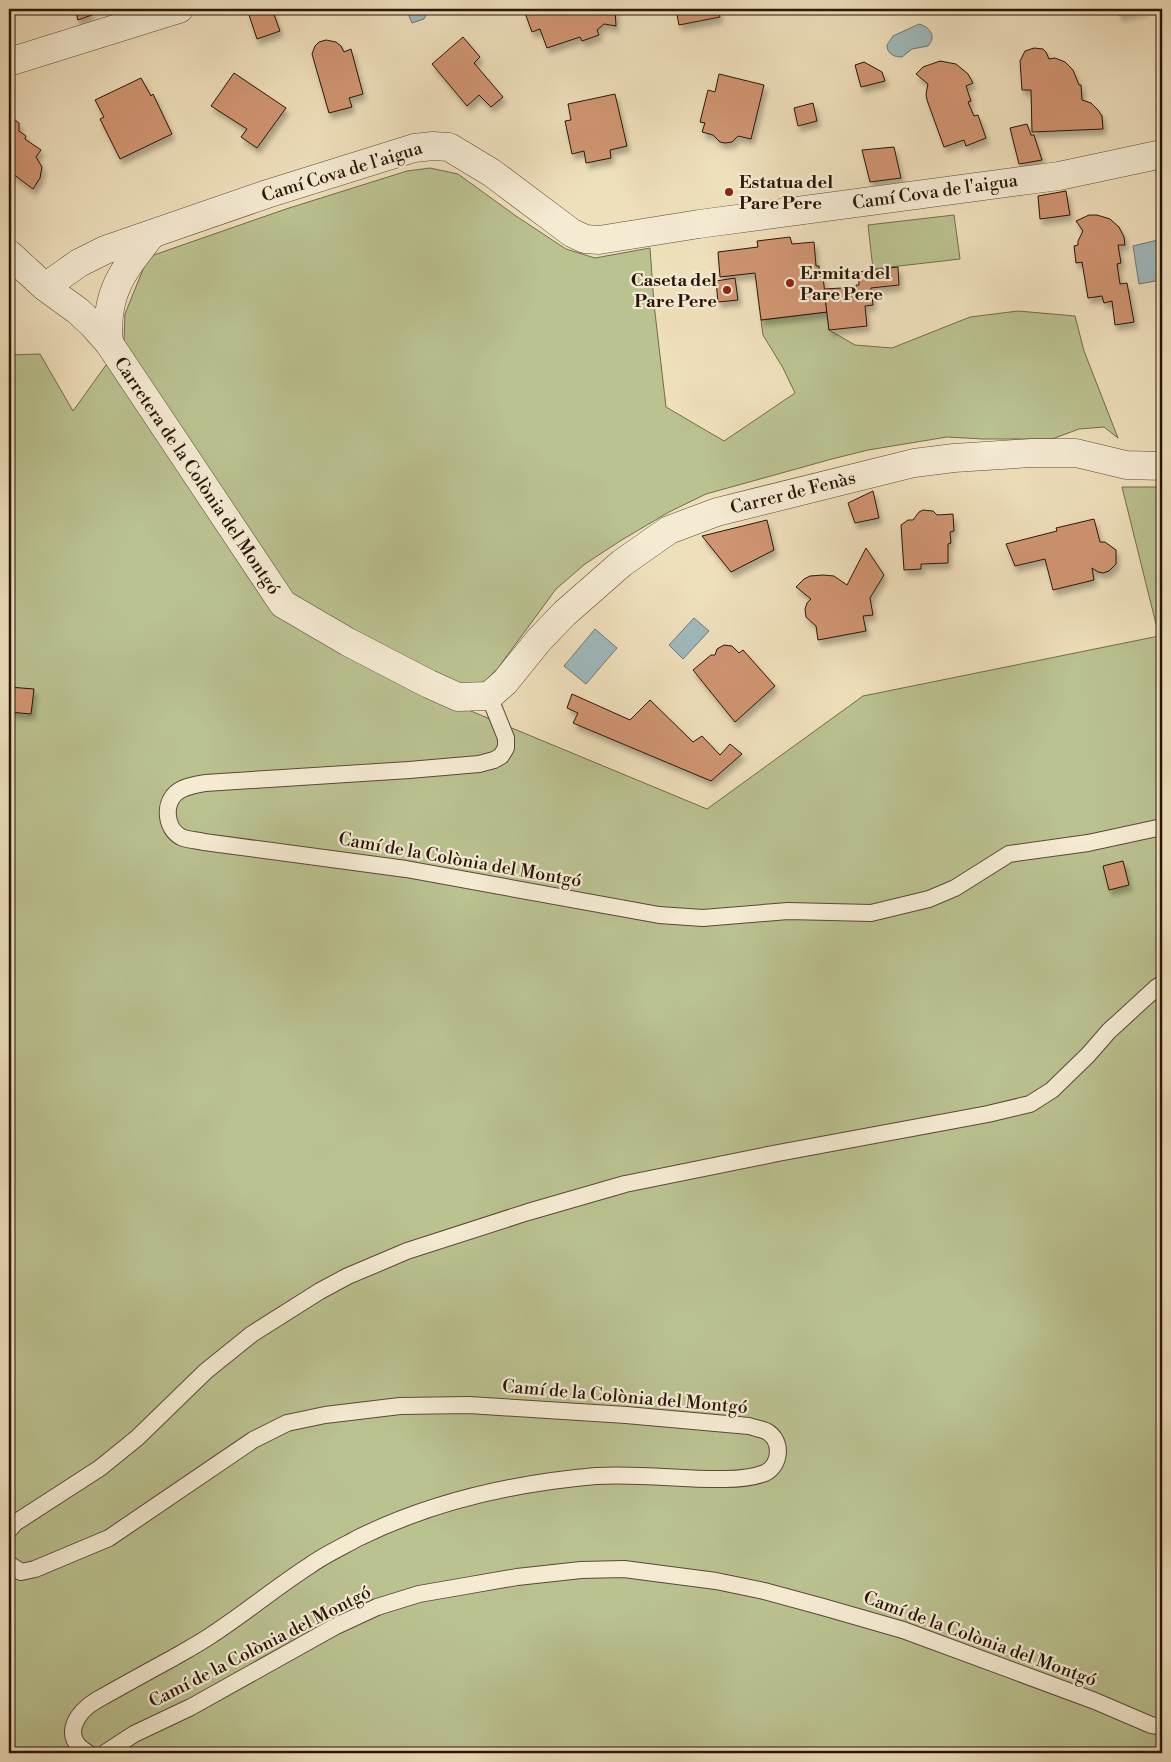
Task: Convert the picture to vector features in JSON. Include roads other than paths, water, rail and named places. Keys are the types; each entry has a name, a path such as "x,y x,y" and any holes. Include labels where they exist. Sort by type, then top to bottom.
{"street":[{"path":"9,62 179,9"},
{"name":"Camí Cova de l'aigua","path":"45,287 79,262 105,250 267,194 414,148 449,147 485,168 572,234 585,239 599,240 699,224 1059,176 1162,154"},
{"path":"109,343 108,317 114,291 124,270 152,234"},
{"name":"Carretera de la Colònia del Montgó","path":"9,254 45,287 78,311 109,343 283,604 348,642 458,697 489,696"},
{"name":"Carrer de Fenàs","path":"489,696 505,682 539,640 565,613 616,568 644,546 670,530 717,512 898,466 954,458 1032,453 1076,454 1126,465 1162,466"}],"lane":[{"name":"Camí de la Colònia del Montgó","path":"489,696 506,738 506,748 502,756 494,760 478,764 409,770 205,783 187,786 175,794 169,803 169,822 173,830 182,838 406,869 659,915 703,918 788,911 870,913 929,899 955,888 1009,854 1088,843 1162,827"},
{"path":"9,1530 15,1523 107,1462 137,1438 206,1371 252,1334 320,1291 348,1276 407,1251 528,1212 624,1184 988,1114 1030,1104 1052,1090 1088,1055 1109,1031 1162,984"},
{"name":"Camí de la Colònia del Montgó","path":"9,1564 21,1572 35,1570 109,1538 254,1440 287,1423 333,1413 400,1406 469,1406 626,1415 749,1426 768,1432 776,1442 779,1454 774,1466 766,1472 750,1478 713,1480 662,1476 598,1476 548,1482 466,1498 405,1518 359,1538 311,1564 209,1637 90,1705 74,1723 73,1731 74,1742 81,1750 88,1753"},
{"name":"Camí de la Colònia del Montgó","path":"105,1753 134,1734 191,1707 336,1626 377,1607 419,1594 517,1577 581,1570 624,1569 716,1581 764,1591 903,1630 1162,1727"}],"water":[{"path":"406,9 433,9 429,10 424,19 412,23"},
{"path":"919,24 931,32 932,39 928,46 912,49 902,57 894,56 890,53 887,45 893,36"},
{"path":"1162,239 1161,280 1139,284 1133,246"},
{"path":"694,618 709,631 683,659 669,645"},
{"path":"595,629 617,648 586,684 564,666"}],"place":[{"name":"Estatua del Pare Pere","path":"729,192"},
{"name":"Ermita del Pare Pere","path":"790,283"},
{"name":"Caseta del Pare Pere","path":"727,290"}]}
